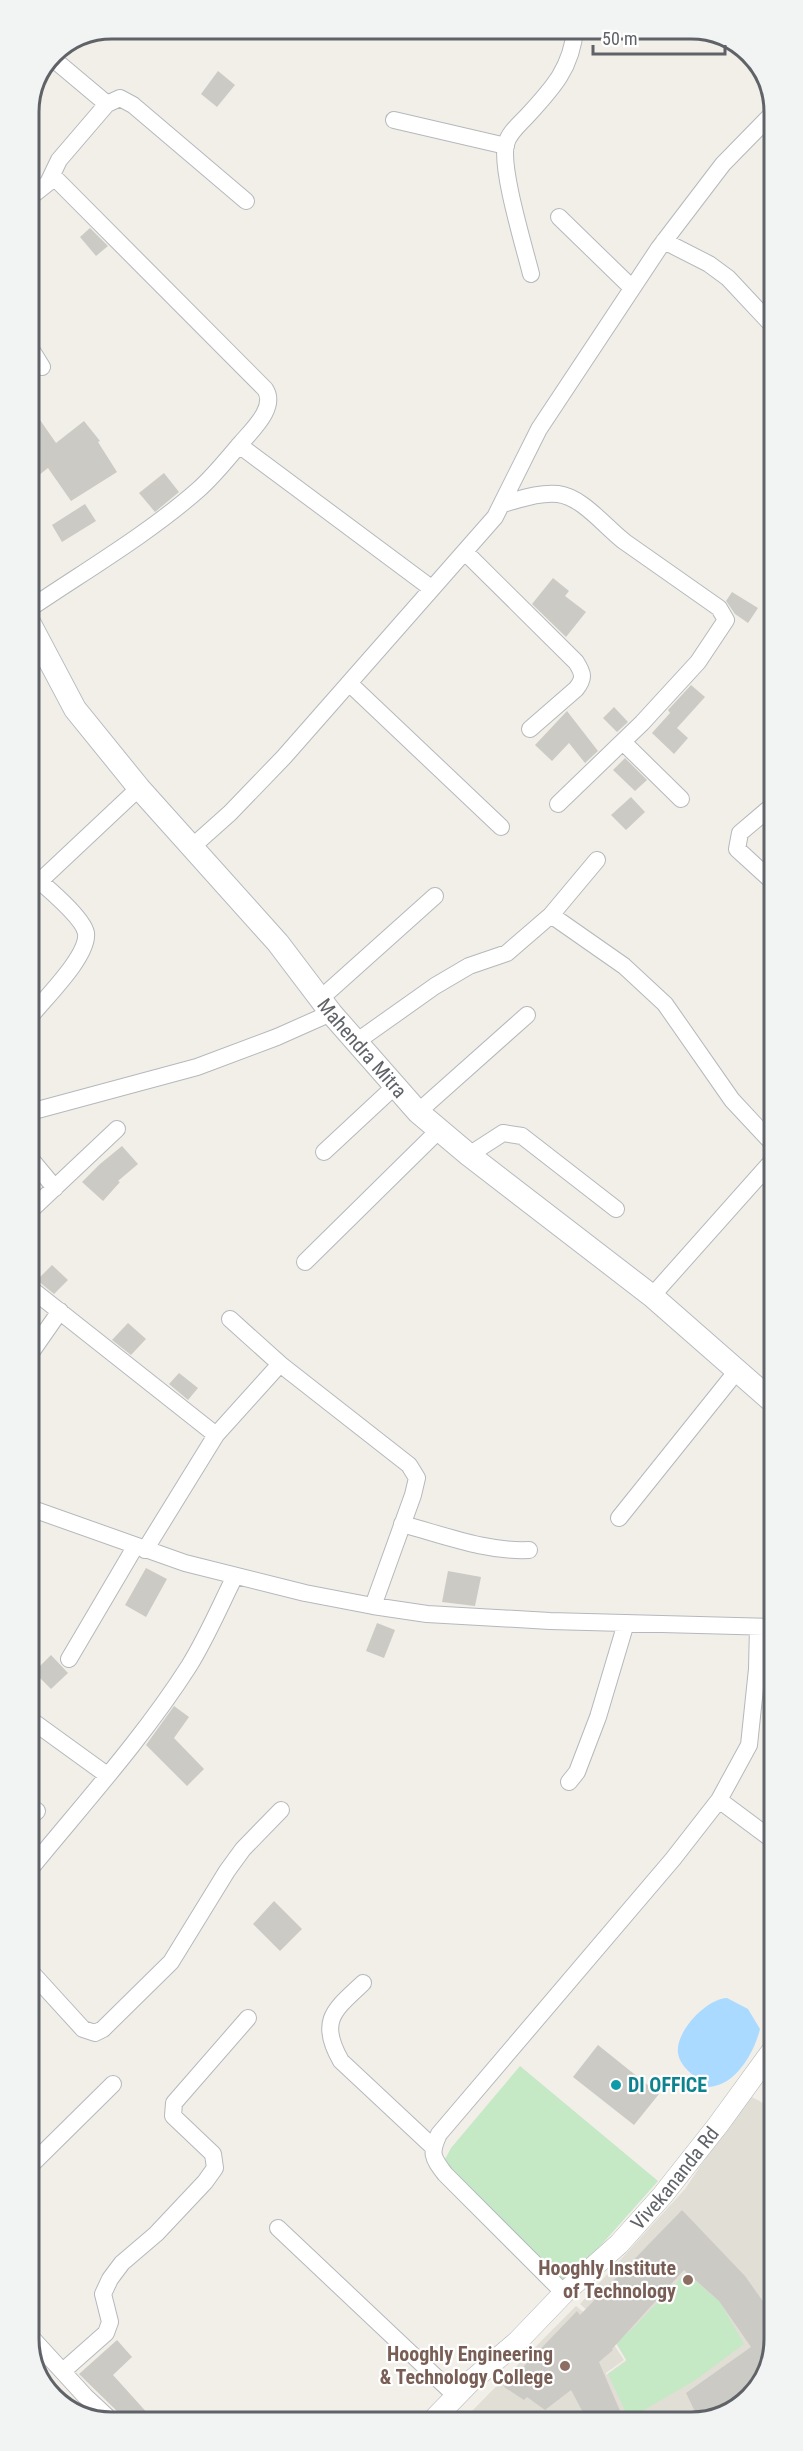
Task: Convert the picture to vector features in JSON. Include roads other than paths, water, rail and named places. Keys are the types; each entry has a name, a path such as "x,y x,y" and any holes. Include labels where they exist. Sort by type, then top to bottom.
{"main road":[{"name":"Mahendra Mitra","path":"39,641 75,709 139,788 278,943 326,1006 418,1112 438,1131 652,1296 764,1395"}],"street":[{"path":"531,274 508,177 506,146 509,135 552,89 571,53 573,39"},
{"path":"58,63 107,104"},
{"path":"39,192 53,176 59,160 107,104 115,99 126,99 246,201"},
{"path":"394,120 506,146"},
{"path":"193,846 260,784 430,588 465,552 503,504 518,468 539,429 664,241 723,164 764,122"},
{"path":"39,602 197,491 219,469 266,411 269,395 53,176"},
{"path":"559,217 632,288"},
{"path":"664,241 709,264 728,278 764,316"},
{"path":"39,362 42,367"},
{"path":"239,445 430,588"},
{"path":"503,504 534,496 559,494 572,500 587,509 622,539 719,608 726,620 698,662 624,742 558,804"},
{"path":"465,552 576,662 582,672 581,683 576,689 530,729"},
{"path":"349,683 501,827"},
{"path":"624,742 681,800"},
{"path":"39,874 139,788"},
{"path":"764,813 740,833 738,849 764,874"},
{"path":"356,1042 469,966 507,953 551,915 597,860"},
{"path":"39,881 81,923 86,933 85,944 76,960 39,1006"},
{"path":"39,1110 197,1067 277,1037 326,1006 435,896"},
{"path":"551,915 624,966 664,1004 732,1100 764,1134"},
{"path":"418,1112 527,1015"},
{"path":"324,1152 395,1086"},
{"path":"39,1203 117,1129"},
{"path":"305,1262 438,1131"},
{"path":"469,1155 503,1132 522,1136 616,1209"},
{"path":"39,1169 55,1188"},
{"path":"652,1296 764,1170"},
{"path":"39,1295 216,1435"},
{"path":"39,1340 60,1311"},
{"path":"230,1319 280,1364 409,1465 417,1478 373,1606"},
{"path":"69,1659 216,1435 280,1364"},
{"path":"619,1518 736,1372"},
{"path":"39,1511 140,1548 235,1576 373,1606 427,1614 550,1621 764,1627"},
{"path":"402,1524 484,1546 513,1551 529,1550"},
{"path":"39,1858 135,1741 190,1663 235,1576"},
{"path":"569,1782 578,1772 595,1726 626,1623"},
{"path":"564,2293 445,2174 434,2160 433,2147 440,2133 673,1859 720,1800 749,1745 757,1670 764,1637"},
{"path":"39,1726 108,1775"},
{"path":"720,1800 764,1833"},
{"path":"39,1981 84,2029 95,2033 103,2029 171,1962 227,1871 243,1849 281,1810"},
{"path":"363,1983 335,2009 330,2019 329,2027 334,2049 341,2061 433,2147"},
{"path":"63,2371 106,2334 110,2322 104,2294 110,2279 122,2263 156,2234 205,2182 214,2168 213,2154 173,2116 174,2103 248,2018"},
{"name":"Vivekananda Rd","path":"441,2412 517,2342 564,2293 619,2244 662,2196 718,2126 764,2062"},
{"path":"39,2157 113,2084"},
{"path":"278,2228 456,2396"},
{"path":"40,2346 103,2411"}],"water":[{"path":"727,1998 748,2009 760,2029 748,2057 735,2074 719,2085 709,2087 682,2064 678,2045 681,2036 701,2010"}],"place":[{"name":"DI OFFICE","path":"616,2085"},
{"name":"Hooghly Institute of Technology","path":"688,2280"},
{"name":"Hooghly Engineering & Technology College","path":"565,2366"}]}
